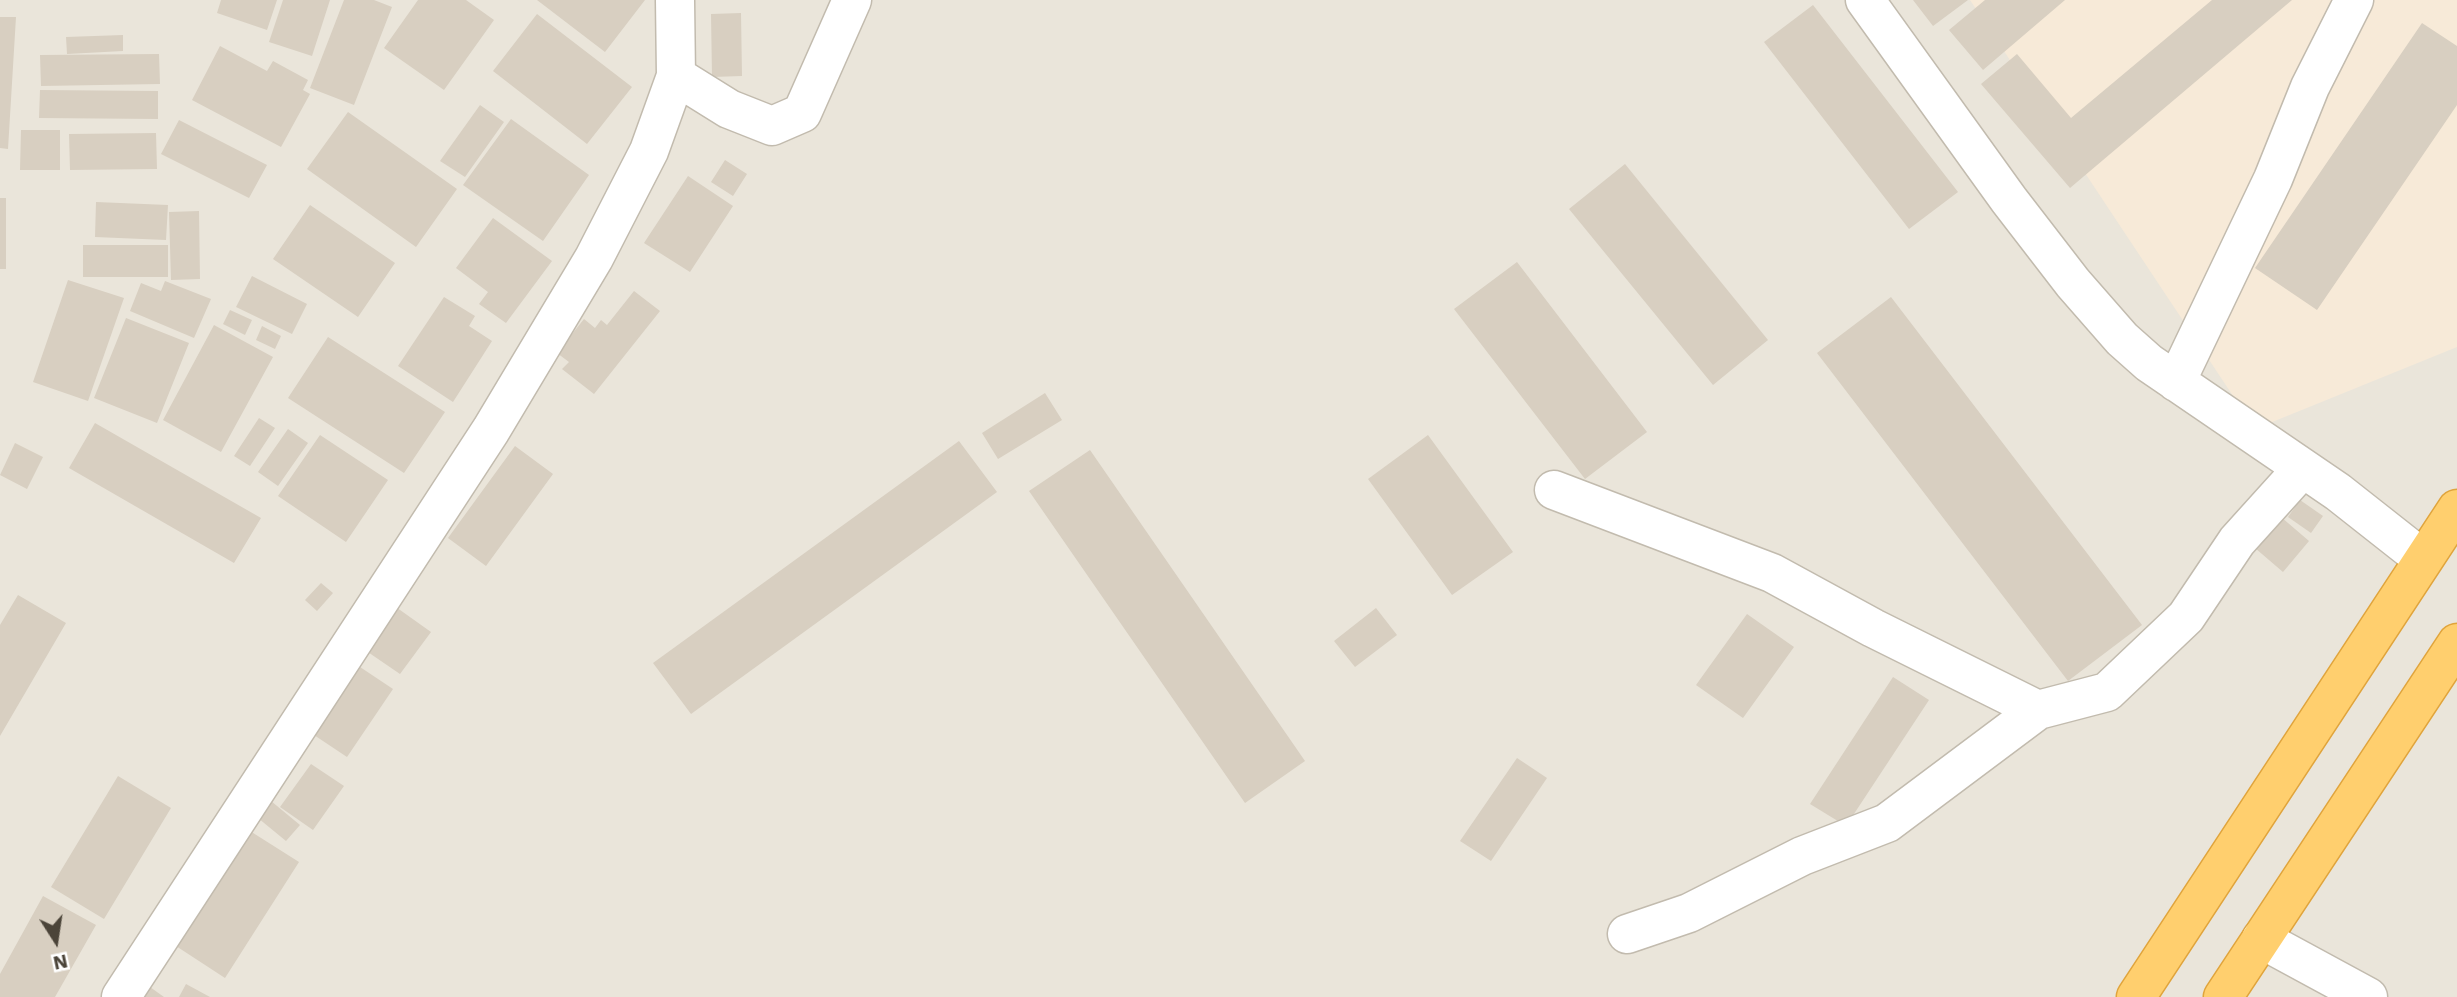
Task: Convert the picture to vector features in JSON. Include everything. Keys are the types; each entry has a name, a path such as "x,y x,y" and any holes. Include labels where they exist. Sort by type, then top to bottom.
{"highway":[{"path":"2136,997 2457,509"},
{"path":"2223,997 2457,642"}],"street":[{"path":"121,997 491,430 594,258 649,151 676,76 675,0"},
{"path":"676,76 729,109 772,126 802,113 852,0"},
{"path":"1865,0 2073,283 2122,339 2149,363 2338,492 2423,559"},
{"path":"2176,382 2273,178 2310,87 2354,0"},
{"path":"1627,934 1689,914 1802,856 1887,823 2038,710 2107,692 2186,617 2237,541 2302,469"},
{"path":"1554,491 1772,573 1873,628 2038,710"},
{"path":"2262,939 2368,997"}],"shaded area":[{"path":"0,0 2457,0 2457,997 0,997"},
{"path":"1970,0 2457,0 2457,347 2255,429"}],"building":[{"path":"221,0 277,0 267,30 217,13"},
{"path":"283,0 330,0 312,56 269,42"},
{"path":"344,0 374,0 392,7 354,105 310,88"},
{"path":"418,0 466,0 494,20 444,90 384,48"},
{"path":"537,0 645,0 605,52"},
{"path":"1913,0 1968,0 1933,26"},
{"path":"1985,0 2065,0 1983,70 1949,30"},
{"path":"2212,0 2292,0 2070,188 1981,84 2017,54 2071,118"},
{"path":"1813,5 1958,192 1909,229 1764,42"},
{"path":"741,13 742,76 712,77 711,14"},
{"path":"537,14 632,87 587,144 493,71"},
{"path":"0,17 16,17 8,149 0,148"},
{"path":"2422,23 2457,46 2457,105 2317,310 2255,268"},
{"path":"123,35 123,51 67,54 66,37"},
{"path":"220,46 267,71 273,61 308,80 303,90 310,94 281,147 192,100"},
{"path":"159,54 160,84 41,86 40,55"},
{"path":"40,90 158,91 158,119 39,118"},
{"path":"480,105 504,122 465,177 440,161"},
{"path":"348,112 457,189 416,247 307,169"},
{"path":"511,119 589,175 543,241 463,185"},
{"path":"179,120 267,165 249,198 161,154"},
{"path":"21,130 60,130 60,170 20,170"},
{"path":"156,133 157,169 70,170 69,134"},
{"path":"725,160 747,174 733,196 711,182"},
{"path":"1625,164 1768,340 1713,385 1569,209"},
{"path":"688,176 733,206 690,272 644,243"},
{"path":"0,198 6,198 6,269 0,269"},
{"path":"96,202 168,205 166,240 95,237"},
{"path":"310,205 395,263 358,317 273,259"},
{"path":"199,211 200,279 171,280 169,212"},
{"path":"493,218 552,261 506,323 479,304 488,292 456,268"},
{"path":"83,245 168,245 168,277 83,277"},
{"path":"1517,262 1647,432 1585,479 1454,309"},
{"path":"252,276 307,304 292,334 236,307"},
{"path":"68,280 124,298 88,401 33,382"},
{"path":"165,281 211,299 194,338 130,311 141,283 161,291"},
{"path":"634,291 660,311 594,394 562,369 569,362 557,353 584,319 595,328 601,320 607,325"},
{"path":"444,297 475,316 469,326 492,341 453,402 398,366"},
{"path":"1891,297 2142,625 2068,681 1817,353"},
{"path":"230,310 252,320 245,335 223,324"},
{"path":"126,318 189,343 157,423 94,398"},
{"path":"214,325 273,357 221,452 163,420"},
{"path":"262,326 281,336 275,349 256,340"},
{"path":"328,337 445,412 404,473 288,398"},
{"path":"1045,393 1062,420 998,459 982,433"},
{"path":"259,418 275,428 250,466 234,456"},
{"path":"95,423 261,518 234,563 69,468"},
{"path":"288,429 308,443 278,486 258,472"},
{"path":"320,435 388,480 346,542 278,496"},
{"path":"1428,435 1513,552 1452,595 1368,479"},
{"path":"959,441 997,492 691,714 653,663"},
{"path":"15,443 43,457 27,489 0,475"},
{"path":"515,446 553,474 486,566 448,538"},
{"path":"1090,450 1305,761 1245,803 1029,491"},
{"path":"2300,500 2323,516 2311,533 2288,517"},
{"path":"2281,517 2309,541 2283,572 2255,548"},
{"path":"321,583 333,593 317,611 305,600"},
{"path":"18,595 66,623 0,736 0,625"},
{"path":"393,605 431,632 400,674 362,648"},
{"path":"1376,608 1397,635 1355,667 1334,641"},
{"path":"1747,614 1794,647 1743,718 1696,685"},
{"path":"360,667 393,689 347,757 314,735"},
{"path":"1893,677 1929,700 1846,826 1810,804"},
{"path":"1517,758 1547,778 1491,861 1460,841"},
{"path":"311,764 344,786 313,830 280,807"},
{"path":"118,776 171,808 104,919 51,887"},
{"path":"271,801 300,825 286,841 258,818"},
{"path":"250,831 299,862 225,978 176,946"},
{"path":"43,896 96,925 55,997 0,997 0,974"},
{"path":"186,984 210,997 179,997"},
{"path":"150,987 164,997 144,997"}]}
